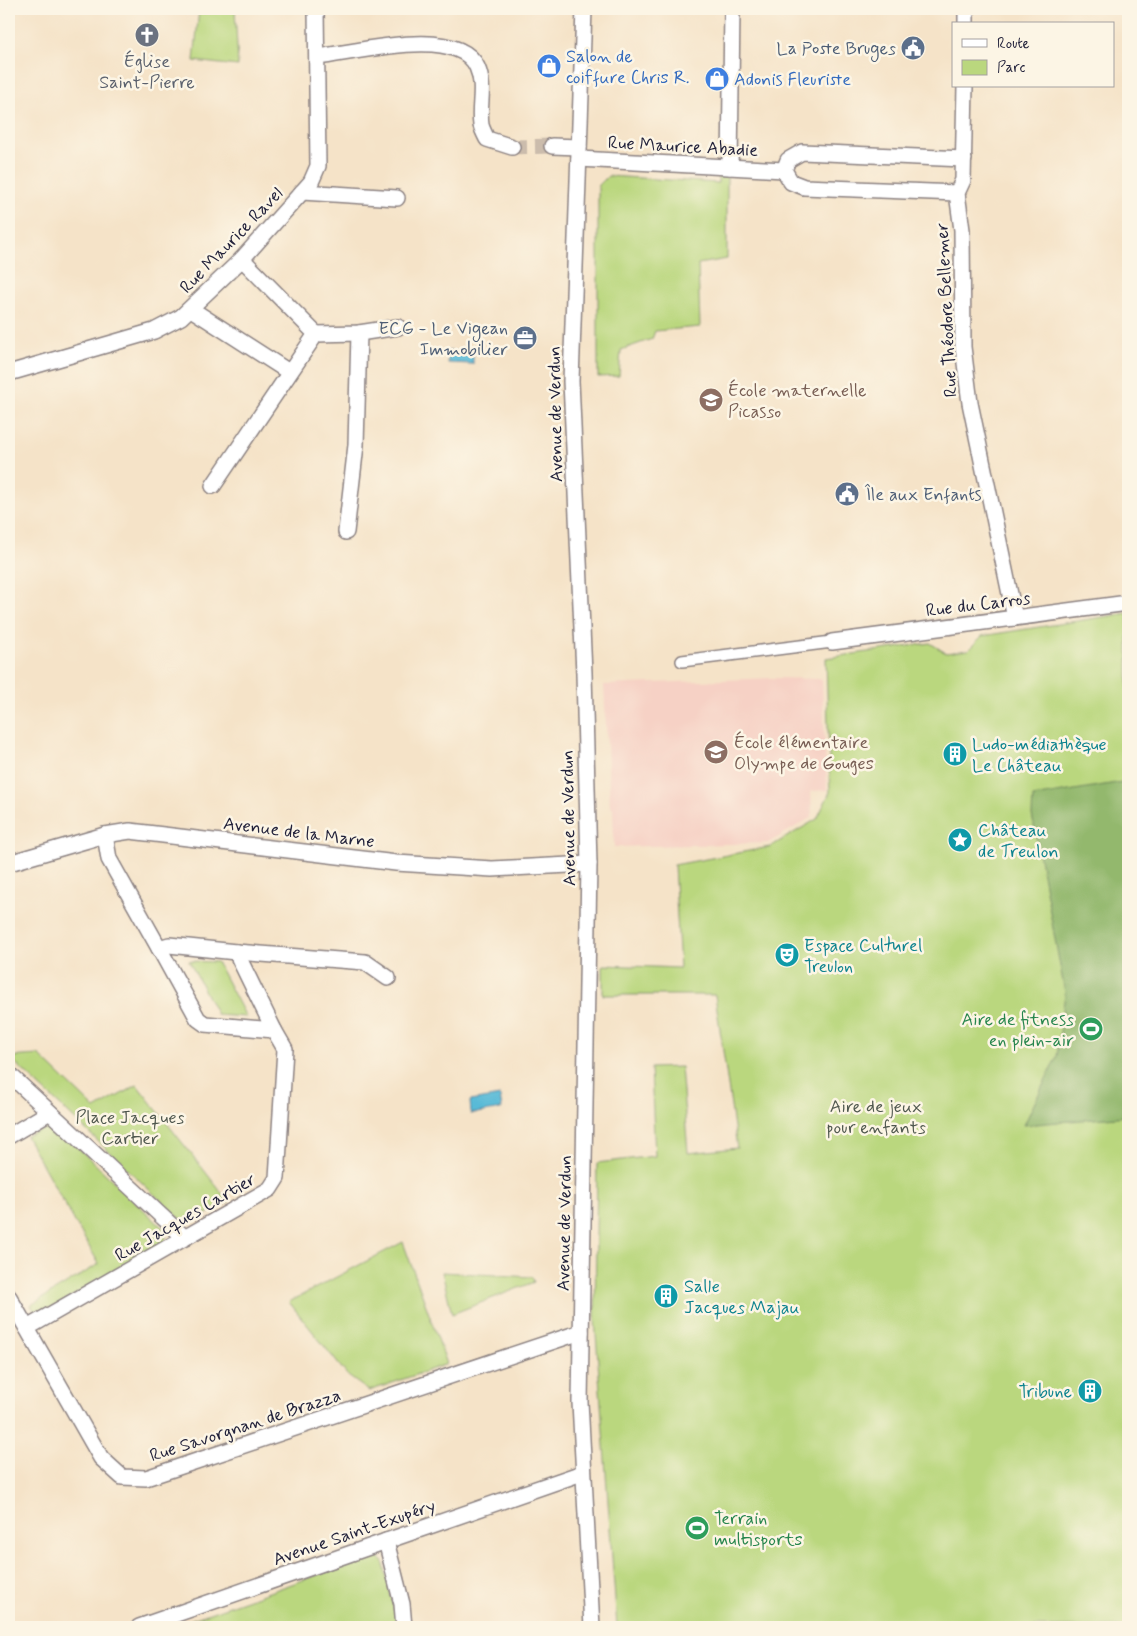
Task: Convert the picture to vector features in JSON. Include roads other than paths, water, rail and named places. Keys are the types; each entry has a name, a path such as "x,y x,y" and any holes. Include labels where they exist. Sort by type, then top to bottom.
{"street":[{"name":"Rue Maurice Ravel","path":"9,373 154,331 181,318 242,259 311,182 318,166 316,9"},
{"name":"Avenue de Verdun","path":"584,9 571,381 584,673 589,864 581,1332 582,1473 592,1627"},
{"path":"730,167 732,9"},
{"path":"966,9 966,22"},
{"path":"318,57 423,42 449,45 458,49 467,54 477,66 482,83 481,125 487,139 512,147"},
{"name":"Rue Théodore Bellemer","path":"964,88 963,180 957,193 962,230 963,347 970,403 1015,618"},
{"name":"Rue Maurice Abadie","path":"552,146 579,153 784,170"},
{"path":"957,193 804,187 791,182 784,170 788,160 802,152 964,159"},
{"path":"302,192 397,198"},
{"path":"242,259 316,334 359,333 398,328"},
{"path":"192,308 288,372"},
{"path":"346,532 356,445 359,333"},
{"path":"213,486 288,372 316,334"},
{"name":"Rue du Carros","path":"832,642 1128,604"},
{"path":"682,661 832,642"},
{"name":"Avenue de la Marne","path":"9,863 105,835 130,831 396,863 492,869 589,864"},
{"path":"105,835 109,859 198,1019 205,1024 274,1030"},
{"path":"159,948 170,945 365,962 388,978"},
{"name":"Rue Jacques Cartier","path":"27,1328 270,1189 277,1178 285,1050 236,952"},
{"path":"9,1074 48,1113 185,1238"},
{"path":"9,1136 48,1113"},
{"name":"Rue Savorgnan de Brazza","path":"9,1297 101,1458 122,1476 146,1478 581,1332"},
{"name":"Avenue Saint-Exupéry","path":"139,1627 582,1473"},
{"path":"386,1541 402,1604 404,1627"}],"water":[{"path":"448,351 473,352 473,364 448,363"},
{"path":"500,1096 502,1109 471,1114 470,1101"}],"tunnel":[{"path":"512,147 552,146"}],"place":[{"name":"Église Saint-Pierre","path":"147,35"},
{"name":"La Poste Bruges","path":"913,48"},
{"name":"Salon de coiffure Chris R.","path":"549,66"},
{"name":"Adonis Fleuriste","path":"717,79"},
{"name":"ECG - Le Vigean Immobilier","path":"525,338"},
{"name":"École maternelle Picasso","path":"711,400"},
{"name":"Île aux Enfants","path":"847,494"},
{"name":"École élémentaire Olympe de Gouges","path":"716,752"},
{"name":"Ludo-médiathèque Le Château","path":"955,754"},
{"name":"Château de Treulon","path":"960,840"},
{"name":"Espace Culturel Treulon","path":"787,955"},
{"name":"Aire de fitness en plein-air","path":"1091,1029"},
{"name":"Salle Jacques Majau","path":"666,1296"},
{"name":"Tribune","path":"1090,1391"},
{"name":"Terrain multisports","path":"697,1528"}],"park label":[{"name":"Aire de jeux pour enfants","path":"876,1116"},
{"name":"Place Jacques Cartier","path":"130,1127"}]}
